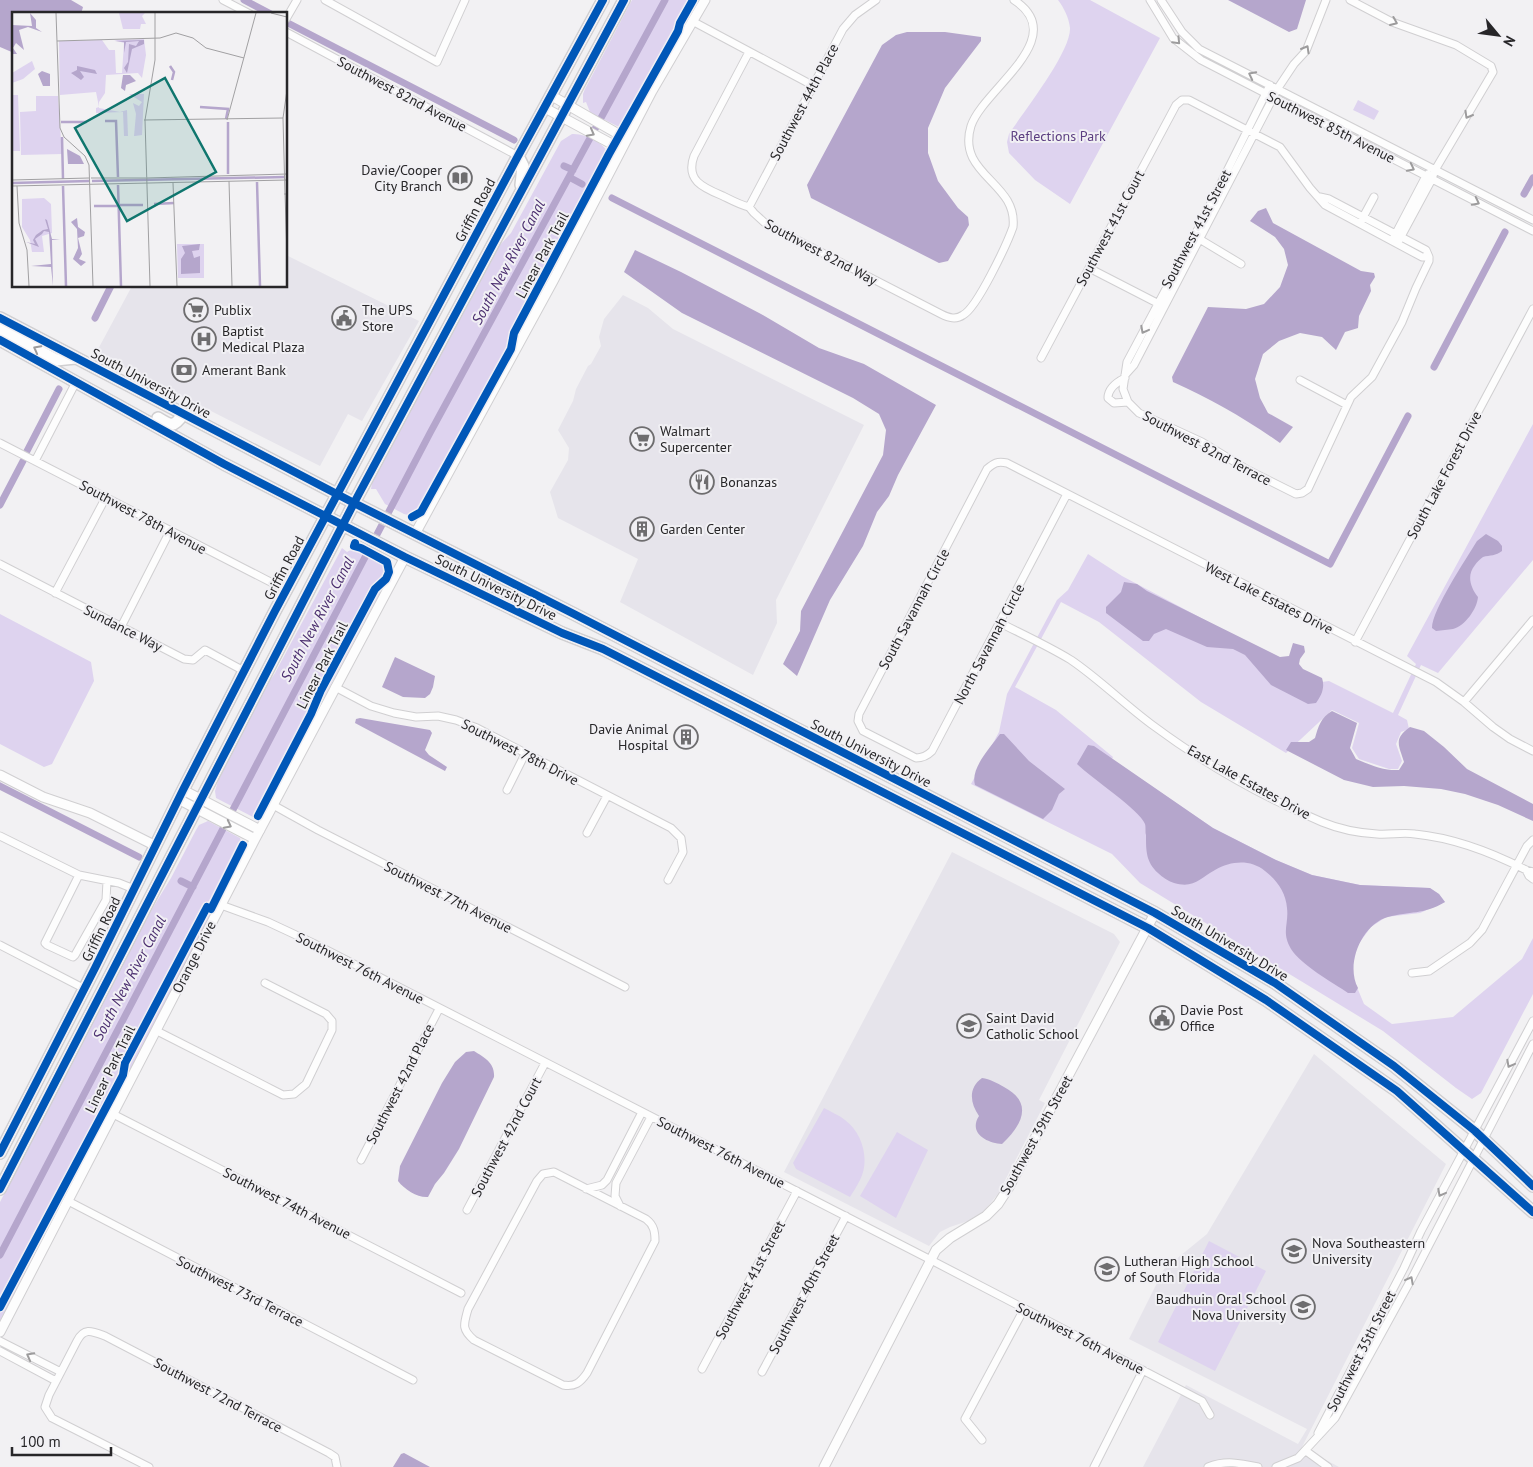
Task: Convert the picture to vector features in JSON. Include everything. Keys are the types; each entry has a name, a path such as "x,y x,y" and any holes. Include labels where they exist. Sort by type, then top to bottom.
{"main road":[{"name":"Griffin Road","path":"0,1153 85,989 181,795 286,590 603,0"},
{"name":"Griffin Road","path":"0,1188 354,503 520,194 572,108 624,0"},
{"path":"518,156 524,172 520,194"},
{"name":"South University Drive","path":"2,322 56,360 75,358 400,527 574,614 1155,913 1275,983 1394,1066 1474,1131 1533,1186"},
{"name":"South University Drive","path":"0,340 224,464 387,548 562,633 603,650 1148,928 1266,1000 1397,1091 1533,1212"},
{"path":"79,384 109,392 170,425 176,424 183,414"},
{"path":"802,751 810,735"},
{"path":"940,822 948,806"},
{"path":"95,968 98,982 104,988"},
{"path":"85,989 90,996 91,1013"},
{"path":"1307,1028 1327,1027 1369,1057 1394,1066"}],"street":[{"path":"223,0 246,12"},
{"path":"288,16 297,0"},
{"path":"325,0 437,62 465,0"},
{"path":"415,534 553,280 652,91 694,22 705,0"},
{"name":"Southwest 82nd Way","path":"749,52 694,156 693,175 699,185 749,207 766,224 941,314 957,318 967,313 976,301 1010,236 1014,219 1010,203 983,174 971,154 970,140 971,126 982,107 1028,52 1032,41 1032,23 1027,12 1014,0"},
{"name":"Southwest 85th Avenue","path":"1150,0 1162,22 1180,44 1201,60 1533,231"},
{"name":"Southwest 85th Avenue","path":"1161,0 1182,32 1199,49 1533,220"},
{"name":"Southwest 41st Street","path":"1269,96 1278,88 1294,64 1306,51 1326,0"},
{"path":"1350,0 1392,22 1456,46 1491,66 1493,72 1429,178 1397,238"},
{"name":"Southwest 44th Place","path":"749,207 843,29 854,15 872,2"},
{"path":"694,22 812,85"},
{"name":"Southwest 82nd Avenue","path":"288,33 518,156"},
{"name":"Southwest 41st Street","path":"1123,389 1125,376 1134,365 1161,304 1197,238 1269,96 1270,85"},
{"path":"552,96 627,139"},
{"name":"Southwest 41st Court","path":"1041,358 1176,105 1182,100 1189,100 1251,132"},
{"path":"546,108 622,149"},
{"path":"1251,132 1280,147 1310,188 1320,197 1329,199 1361,220 1426,250 1429,257 1429,262 1402,322 1372,377 1352,397 1347,405 1300,380"},
{"path":"1361,220 1374,197"},
{"path":"1197,238 1241,264"},
{"path":"1089,268 1161,304"},
{"name":"South Lake Forest Drive","path":"1355,642 1533,309"},
{"path":"1125,376 1108,394 1108,398 1114,403 1128,402"},
{"path":"35,461 79,384"},
{"name":"Southwest 82nd Terrace","path":"1123,389 1128,402 1139,413 1202,442 1248,470 1296,494 1308,489 1347,405"},
{"name":"Southwest 78th Avenue","path":"0,443 286,590"},
{"name":"West Lake Estates Drive","path":"995,462 1007,463 1436,682 1504,735 1533,751"},
{"name":"South Savannah Circle","path":"890,745 863,731 858,721 859,714 987,469 995,462"},
{"name":"North Savannah Circle","path":"890,745 916,758 928,756 932,751 1067,494"},
{"path":"55,593 106,498"},
{"path":"121,627 170,531"},
{"name":"Orange Drive","path":"0,1332 255,839 405,557"},
{"name":"Sundance Way","path":"0,564 188,661 193,660 205,650 244,671"},
{"path":"1464,702 1533,620"},
{"name":"East Lake Estates Drive","path":"1000,623 1071,660 1152,724 1192,752 1241,781 1299,811 1324,823 1345,829 1377,834 1414,833 1480,848 1530,871 1529,876 1533,879"},
{"name":"Southwest 78th Drive","path":"335,687 371,706 394,713 416,717 438,716 456,720 476,728 671,828 681,838 683,852 668,880"},
{"path":"507,790 525,754"},
{"path":"0,775 43,797 90,813 156,846"},
{"path":"181,795 198,804 213,818 255,839"},
{"path":"588,833 607,796"},
{"path":"198,804 218,808 260,830"},
{"name":"Southwest 77th Avenue","path":"273,805 318,830 625,987"},
{"path":"0,836 79,875 119,883 134,889"},
{"path":"1412,973 1429,971 1476,937 1482,930 1527,846 1533,840"},
{"path":"79,875 45,943 73,956 76,955 106,900 108,881"},
{"name":"Southwest 76th Avenue","path":"221,905 268,922 313,943 846,1216 1202,1401 1210,1415"},
{"name":"Southwest 39th Street","path":"824,1467 936,1250 950,1238 986,1216 998,1204 1009,1187 1155,913"},
{"path":"0,945 85,989"},
{"path":"157,1031 283,1096 294,1094 306,1084 332,1030 332,1021 326,1014 265,983"},
{"name":"Southwest 42nd Place","path":"361,1160 439,1009"},
{"path":"1469,1154 1474,1131 1533,1021"},
{"path":"1469,1154 1484,1140 1533,1044"},
{"name":"Southwest 42nd Court","path":"467,1210 545,1063"},
{"path":"586,1189 602,1185 607,1180 642,1112"},
{"name":"Southwest 74th Avenue","path":"113,1114 461,1293"},
{"path":"620,1206 615,1196 616,1183 651,1117"},
{"name":"Southwest 35th Street","path":"1312,1444 1404,1268 1421,1231 1469,1154"},
{"name":"Southwest 35th Street","path":"1276,1467 1298,1458 1335,1418 1413,1276 1469,1154"},
{"path":"554,1172 586,1189 649,1221 654,1229 655,1242 587,1374 574,1386 564,1385 474,1340 468,1335 463,1326 468,1309 540,1177 543,1174 554,1172"},
{"name":"Southwest 41st Street","path":"702,1369 797,1191"},
{"name":"Southwest 73rd Terrace","path":"68,1201 413,1380"},
{"name":"Southwest 40th Street","path":"762,1372 846,1216"},
{"path":"982,1440 965,1419 1024,1309"},
{"name":"Southwest 72nd Terrace","path":"61,1372 80,1334 85,1331 94,1332 329,1453 335,1457 337,1465"},
{"path":"0,1341 61,1372 45,1407 52,1418 149,1467"},
{"path":"0,1352 56,1381"},
{"path":"1094,1467 1144,1370"},
{"path":"1306,1451 1328,1467"},
{"path":"1208,1467 1225,1462 1237,1462 1258,1467"}],"shaded area":[{"path":"0,0 71,0 83,7 82,12 12,12 12,52 0,47"},
{"path":"1228,0 1306,0 1297,29 1289,32"},
{"path":"907,32 945,32 981,37 981,41 945,88 928,128 928,153 938,181 958,208 968,217 969,225 948,261 939,263 811,198 807,185 882,45 896,35"},
{"path":"1266,208 1273,223 1361,271 1374,273 1375,277 1370,285 1371,291 1359,316 1358,328 1345,332 1336,350 1322,337 1300,333 1279,341 1263,354 1255,379 1260,398 1268,413 1293,427 1280,443 1228,410 1173,382 1172,377 1208,307 1246,309 1264,304 1280,287 1288,265 1284,249 1275,237 1250,221 1258,211"},
{"path":"635,250 761,314 819,348 864,364 936,405 898,475 889,496 877,512 863,546 830,600 797,676 783,664 800,631 801,611 883,455 886,430 879,414 853,398 682,313 624,272"},
{"path":"288,256 419,321 362,421 348,414 320,466 96,353 131,288 288,288"},
{"path":"623,295 648,308 673,329 864,425 776,600 777,623 753,675 620,602 638,559 558,518 550,492 568,460 569,448 558,430 573,401 576,389 601,346 599,337 604,319"},
{"path":"1486,534 1498,541 1502,546 1502,551 1495,555 1483,557 1472,569 1470,582 1478,597 1473,612 1466,621 1457,627 1436,631 1432,628 1433,620 1443,597 1477,541"},
{"path":"1124,582 1137,584 1147,591 1280,657 1289,656 1293,643 1304,646 1305,652 1299,664 1303,669 1322,678 1323,681 1323,688 1318,700 1316,703 1308,704 1271,685 1245,655 1233,649 1207,647 1166,629 1154,634 1149,641 1143,641 1106,613 1106,607 1121,592"},
{"path":"395,657 435,676 430,694 425,698 403,697 382,687"},
{"path":"1332,711 1357,723 1350,748 1356,759 1382,769 1399,770 1404,762 1399,747 1401,735 1410,727 1424,731 1467,769 1533,804 1533,821 1498,805 1465,794 1441,789 1404,786 1373,787 1344,780 1286,750 1291,742 1309,742 1315,738 1323,719"},
{"path":"360,718 430,730 432,733 425,750 429,755 447,767 445,771 355,723 356,719"},
{"path":"1000,734 1004,734 1029,761 1065,789 1059,794 1052,810 1043,819 975,785 974,778 978,765"},
{"path":"1088,745 1094,746 1213,828 1276,860 1312,875 1360,885 1430,888 1439,894 1445,902 1423,911 1388,917 1379,921 1371,928 1358,946 1355,957 1354,978 1358,988 1355,993 1348,993 1309,967 1291,949 1286,938 1287,914 1285,897 1273,878 1259,867 1247,863 1234,863 1221,867 1196,882 1187,885 1172,882 1158,873 1151,865 1147,856 1145,825 1141,818 1077,764"},
{"name":"Saint David Catholic School","path":"952,852 1114,934 1120,942 1039,1100 1045,1103 998,1194 984,1211 968,1221 940,1232 929,1246 784,1172"},
{"path":"474,1051 491,1064 494,1077 459,1149 444,1173 428,1197 416,1195 398,1181 400,1166 442,1083 455,1062 466,1052"},
{"name":"Nova Southeastern University","path":"1314,1054 1446,1164 1302,1447 1339,1467 1143,1467 1186,1385 1298,1444 1307,1429 1129,1339 1164,1269 1207,1234"},
{"path":"982,1078 988,1079 1013,1093 1022,1107 1019,1122 1002,1144 991,1142 977,1132 976,1122 979,1116 972,1101 972,1096 974,1086"},
{"path":"404,1453 430,1467 393,1467 401,1454"}],"green space":[{"path":"632,0 698,0 628,123 626,122 619,127 590,112 586,102 583,103 583,94"},
{"name":"Reflections Park","path":"1058,0 1090,0 1160,38 1070,204 1035,180 1009,153 1007,142 1009,134 1055,66 1068,39 1069,21"},
{"path":"1358,100 1379,111 1374,120 1353,110"},
{"path":"572,134 590,138 602,145 610,155 611,161 516,343 424,507 413,516 404,514 385,504 376,489 371,489 372,483 500,245 511,233 561,141"},
{"path":"1533,424 1533,560 1438,673 1421,665 1398,715 1407,720 1409,729 1401,732 1396,744 1402,761 1398,769 1389,769 1359,759 1352,748 1359,723 1332,710 1286,753 1201,702 1099,622 1061,602 1015,687 1056,710 1113,757 1112,759 1213,828 1276,860 1312,875 1360,885 1430,888 1439,894 1445,902 1420,913 1386,917 1371,927 1357,946 1352,966 1354,980 1364,1004 1392,1024 1453,1017 1522,959 1533,938 1533,994 1481,1093 1472,1099 1383,1031 1140,883 1112,854 971,784 999,732 1007,694 1057,600 1068,590 1088,554 1122,576 1322,682 1329,681 1393,713 1416,664 1407,656"},
{"path":"342,548 347,552 357,549 363,550 380,558 387,567 386,581 262,813 255,818 216,798 215,791 218,781 266,686 275,673"},
{"path":"0,614 91,662 94,681 52,764 44,767 0,744"},
{"path":"208,821 240,838 243,849 170,997 0,1321 0,1202 146,919 171,878 199,825"},
{"path":"824,1108 845,1120 851,1126 856,1132 863,1148 863,1172 850,1197 796,1169 793,1163"},
{"path":"897,1132 928,1150 896,1218 860,1196"},
{"path":"1209,1241 1266,1271 1215,1371 1158,1342"}],"waterway":[{"path":"244,0 267,12"},
{"name":"South New River Canal","path":"0,1255 430,433 665,0"},
{"path":"288,23 514,140"},
{"path":"564,166 573,170"},
{"path":"569,177 582,184"},
{"path":"1524,194 1533,178"},
{"path":"612,198 1330,564 1408,416"},
{"path":"1434,367 1505,232"},
{"path":"95,318 110,288"},
{"path":"27,451 59,389"},
{"path":"0,505 23,461"},
{"path":"0,786 139,857"},
{"path":"181,881 193,887"}],"cycle path":[{"path":"0,1153 275,611 603,0"},
{"path":"0,1189 354,503 624,0"},
{"name":"Linear Park Trail","path":"412,517 421,512 511,349 514,333 693,0"},
{"path":"0,318 354,503 1155,913 1275,983 1394,1066 1475,1131 1533,1186"},
{"path":"0,340 224,464 405,557 562,633 603,649 1148,928 1266,1000 1397,1091 1533,1212"},
{"name":"Linear Park Trail","path":"258,816 311,714 321,690 375,589 386,579 389,572 387,562 354,546 355,543"},
{"name":"Linear Park Trail","path":"0,1307 123,1075 125,1063 207,907 211,909 243,845"}],"place":[{"name":"Davie/Cooper City Branch","path":"460,178"},
{"name":"Publix","path":"196,310"},
{"name":"The UPS Store","path":"344,318"},
{"name":"Baptist Medical Plaza","path":"204,339"},
{"name":"Amerant Bank","path":"184,370"},
{"name":"Walmart Supercenter","path":"642,439"},
{"name":"Bonanzas","path":"702,482"},
{"name":"Garden Center","path":"642,529"},
{"name":"Davie Animal Hospital","path":"686,737"},
{"name":"Davie Post Office","path":"1162,1018"},
{"name":"Saint David Catholic School","path":"969,1026"},
{"name":"Nova Southeastern University","path":"1294,1251"},
{"name":"Lutheran High School of South Florida","path":"1107,1269"},
{"name":"Baudhuin Oral School Nova University","path":"1303,1307"}]}
